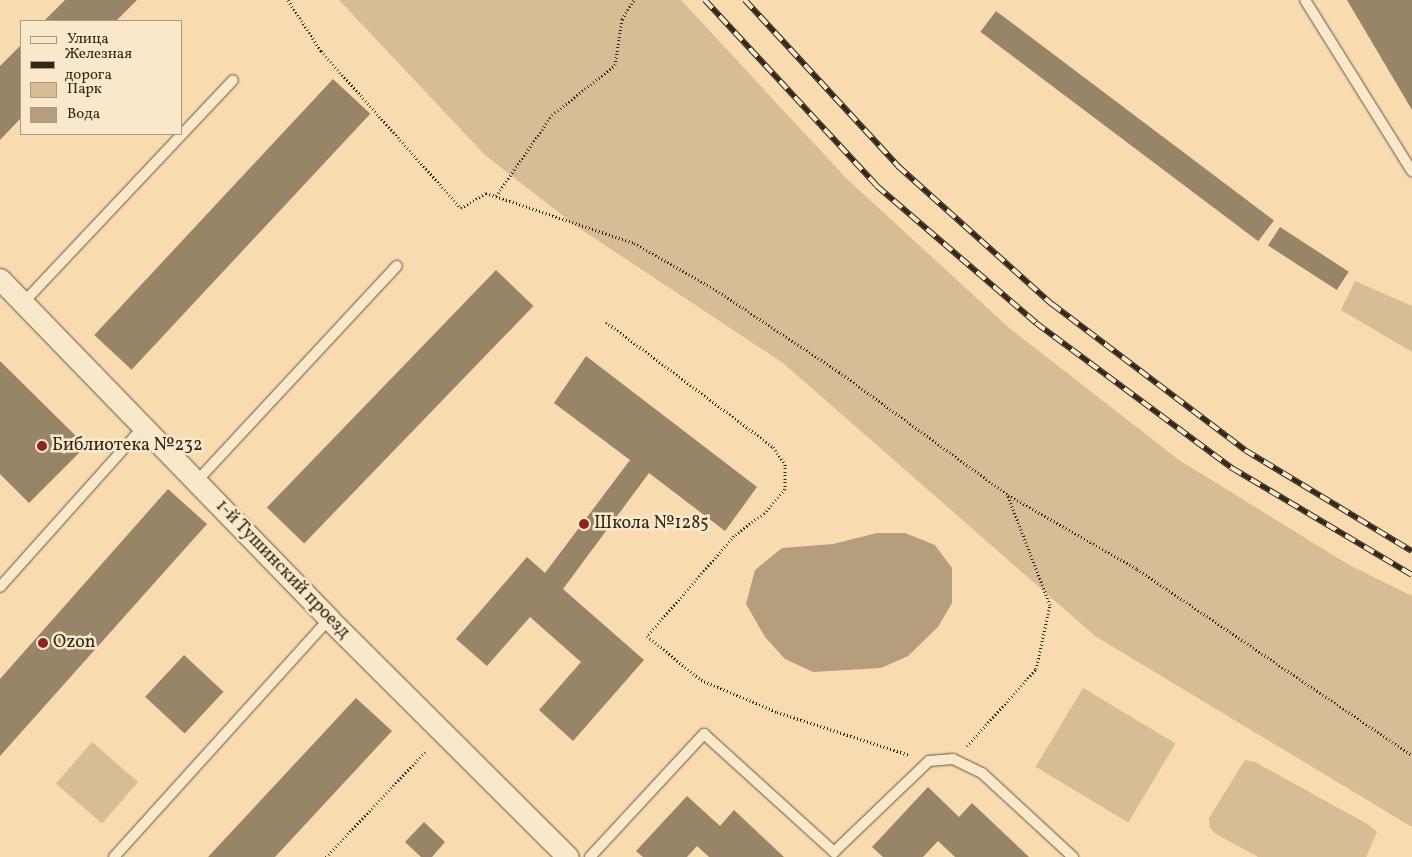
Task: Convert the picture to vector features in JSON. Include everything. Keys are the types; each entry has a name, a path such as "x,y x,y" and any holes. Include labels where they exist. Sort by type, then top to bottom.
{"street":[{"name":"1-й Тушинский проезд","path":"0,279 329,619 568,857"}],"lane":[{"path":"1305,0 1412,171"},
{"path":"182,134 233,80"},
{"path":"23,302 181,135"},
{"path":"196,482 397,266"},
{"path":"0,587 143,427"},
{"path":"114,857 329,619"},
{"path":"590,857 704,734 834,852 929,761 954,759 982,773 1073,857"}],"path":[{"path":"288,0 321,51 461,208 486,193 496,196 634,243 716,290 840,372 1008,495 1137,569 1412,755"},
{"path":"496,196 552,115 614,65 622,19 634,0"},
{"path":"606,322 773,447 785,464 785,489 764,513 734,536 647,636 701,680 777,712 929,761"},
{"path":"954,759 994,719 1036,669 1050,605 1008,495"},
{"path":"326,857 425,750 432,757"}],"green space":[{"path":"339,0 681,0 846,178 1008,327 1179,460 1349,565 1412,596 1412,827 1095,636 783,363 576,226 485,155"},
{"path":"1355,281 1412,306 1412,352 1341,310"},
{"path":"1083,688 1176,744 1128,822 1036,767"},
{"path":"92,742 138,782 102,824 56,784"},
{"path":"1245,760 1255,762 1369,825 1377,832 1366,857 1258,857 1216,834 1210,828 1209,818"}],"water":[{"path":"877,533 905,533 935,545 952,568 952,603 938,627 908,656 881,668 813,672 785,659 765,637 746,604 755,570 782,548 833,544"}],"building":[{"path":"65,0 137,0 117,20 45,20"},
{"path":"1347,0 1412,0 1412,110"},
{"path":"996,11 1274,220 1258,241 980,32"},
{"path":"20,46 20,119 0,140 0,66"},
{"path":"333,79 370,114 132,370 94,335"},
{"path":"1280,227 1349,272 1337,290 1268,245"},
{"path":"496,270 533,306 304,544 267,507"},
{"path":"586,356 757,487 725,531 649,473 563,589 644,660 573,741 539,710 581,662 530,617 487,666 456,639 527,557 545,573 630,460 554,403"},
{"path":"0,361 86,446 29,503 0,474"},
{"path":"168,489 207,524 0,756 0,679"},
{"path":"184,655 223,692 185,734 145,697"},
{"path":"356,698 392,731 275,857 208,857"},
{"path":"928,787 959,817 972,803 1029,857 955,857 938,841 923,857 883,857 872,847"},
{"path":"687,796 720,826 734,810 784,857 709,857 697,846 687,857 643,857 636,851"},
{"path":"424,822 445,842 432,857 421,857 405,842"}],"railway":[{"path":"705,0 877,186 1036,323 1232,468 1412,575"},
{"path":"745,0 898,166 1052,304 1245,450 1412,551"}],"place":[{"name":"Библиотека №232","path":"42,446"},
{"name":"Школа №1285","path":"584,524"},
{"name":"Ozon","path":"43,643"}]}
